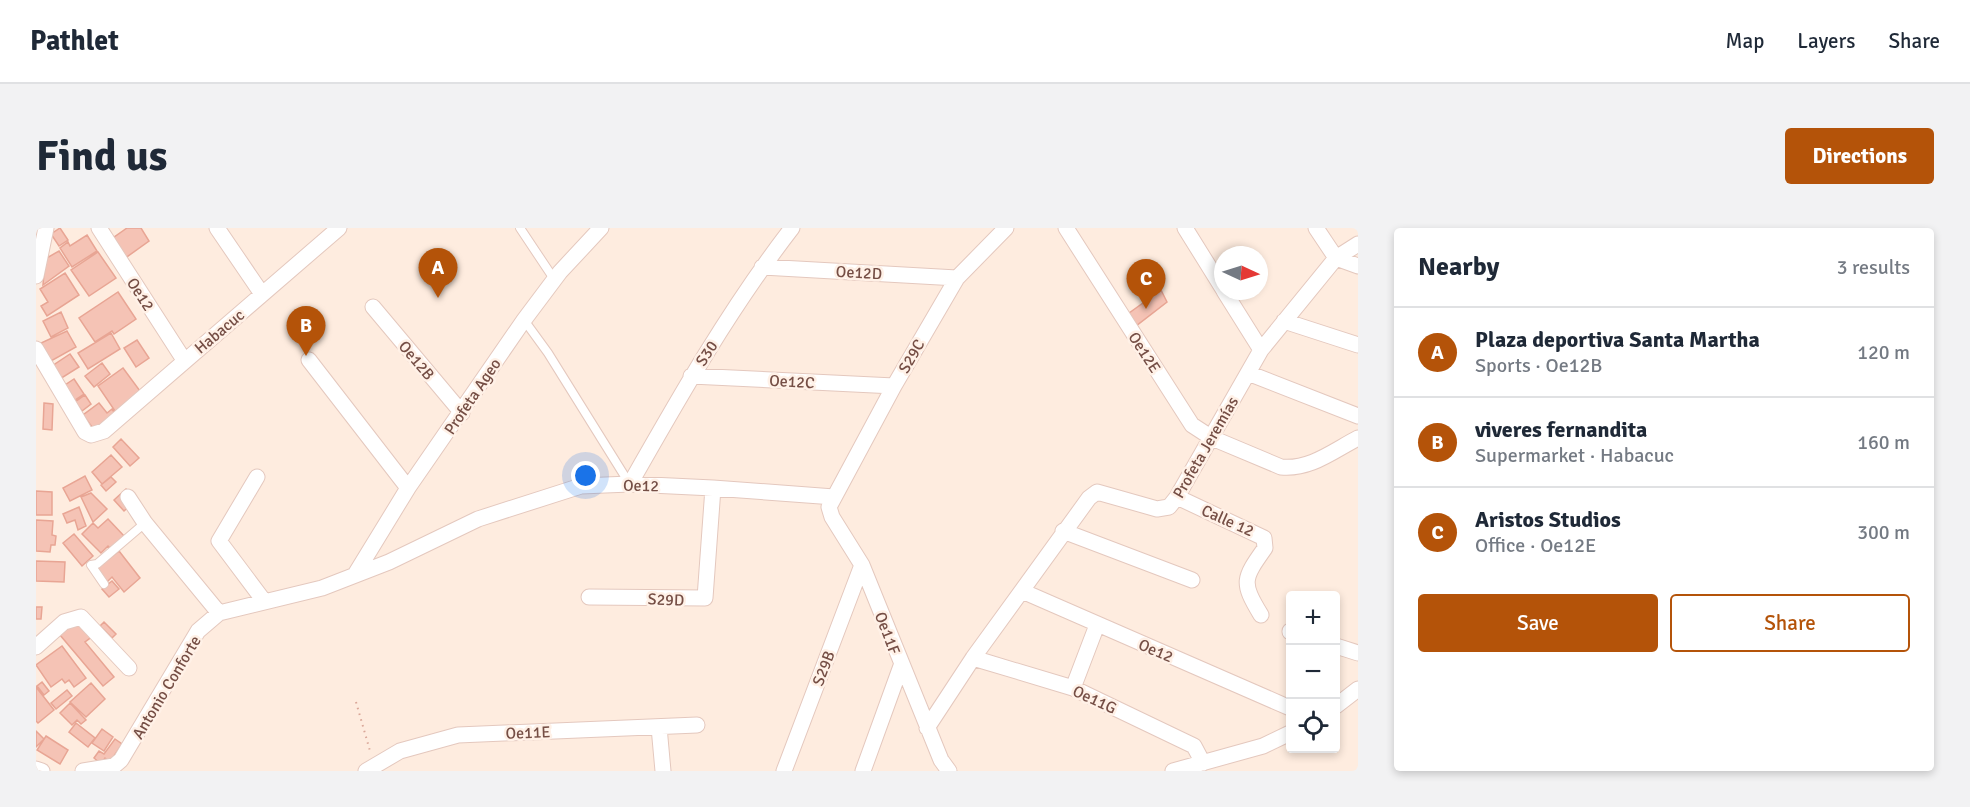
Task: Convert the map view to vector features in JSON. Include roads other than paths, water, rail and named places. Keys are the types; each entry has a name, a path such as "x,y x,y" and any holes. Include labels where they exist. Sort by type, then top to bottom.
{"street":[{"path":"36,276 46,228"},
{"name":"Oe12","path":"99,228 184,360"},
{"path":"217,228 262,294"},
{"name":"Habacuc","path":"36,350 85,432 91,435 100,433 109,429 184,360 339,228"},
{"name":"Profeta Ageo","path":"356,573 408,488 462,413 524,320 554,279 602,228"},
{"name":"S30","path":"630,484 691,376 762,267 792,228"},
{"name":"S29C","path":"834,497 894,386 957,278 1006,228"},
{"name":"Oe12E","path":"1066,228 1192,425 1212,438 1281,467 1294,468 1308,465 1358,438"},
{"path":"1185,228 1214,275"},
{"path":"1316,228 1336,258 1358,266"},
{"name":"Profeta Jeremías","path":"927,728 973,658 1089,498 1097,492 1157,509 1169,507 1212,438 1261,350 1336,258 1358,244"},
{"name":"Oe12D","path":"762,267 957,278"},
{"path":"1229,300 1261,350"},
{"name":"Oe12B","path":"373,307 462,413"},
{"path":"1284,321 1358,345"},
{"path":"309,360 408,488"},
{"path":"1248,373 1358,416"},
{"name":"Oe12C","path":"691,376 894,386"},
{"path":"257,477 219,541 264,601"},
{"name":"Oe12","path":"356,573 399,557 478,519 561,491 588,486 630,484 834,497"},
{"name":"S29D","path":"589,597 705,598 712,488"},
{"path":"128,497 145,523 219,613"},
{"name":"Oe11F","path":"834,497 829,512 862,565 927,728 949,771"},
{"name":"Calle 12","path":"1177,497 1264,538 1265,548 1248,573 1246,583 1248,593 1261,615"},
{"path":"1063,531 1192,580"},
{"name":"S29B","path":"784,771 862,565"},
{"name":"Antonio Conforte","path":"83,771 114,766 121,760 198,631 219,613 322,588 356,573"},
{"name":"Oe12","path":"1022,591 1286,706"},
{"path":"36,647 64,622 81,617 129,668"},
{"path":"1073,688 1097,625"},
{"path":"1340,648 1358,653"},
{"name":"Oe11G","path":"973,658 1073,688 1194,746 1203,763"},
{"path":"863,771 901,666"},
{"path":"1340,702 1358,689"},
{"name":"Oe11E","path":"370,768 400,751 458,735 697,725"},
{"path":"659,727 663,771"},
{"path":"1173,771 1263,746 1286,735"},
{"path":"36,769 42,771"}],"lane":[{"path":"520,228 554,279"},
{"path":"524,320 548,353 630,484"},
{"path":"104,584 91,565 98,564 145,523"}],"place":[{"name":"Plaza deportiva Santa Martha","path":"438,298"},
{"name":"Aristos Studios","path":"1146,309"},
{"name":"viveres fernandita","path":"306,356"}]}
